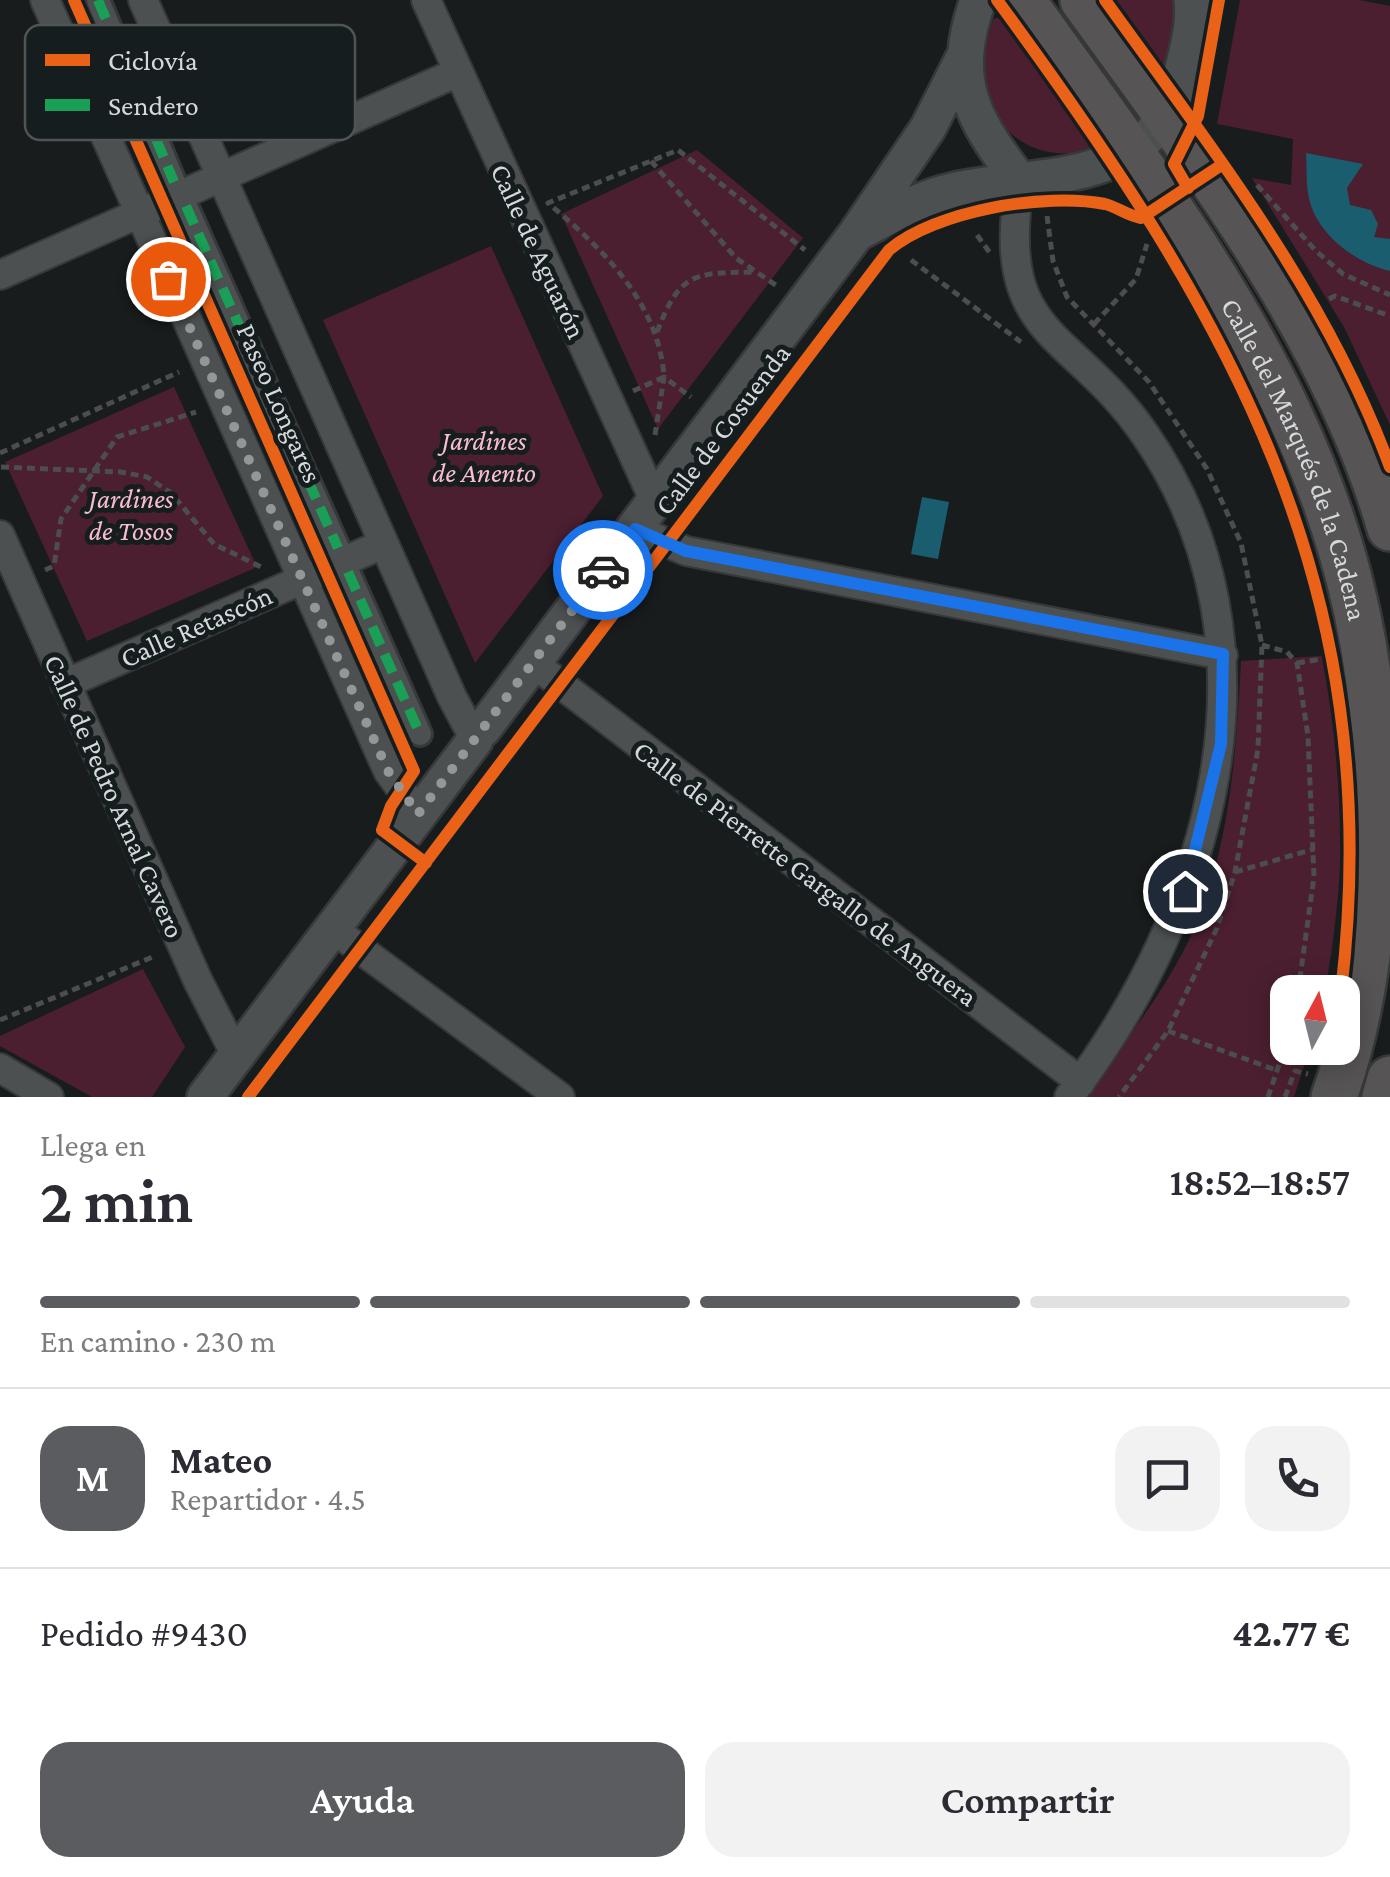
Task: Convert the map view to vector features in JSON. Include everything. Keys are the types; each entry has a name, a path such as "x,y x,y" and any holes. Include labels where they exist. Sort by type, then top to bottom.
{"main road":[{"name":"Calle del Marqués de la Cadena","path":"1022,0 1222,286 1312,457 1342,542 1364,637 1378,794 1374,904 1355,1025 1322,1083"},
{"name":"Calle del Marqués de la Cadena","path":"1083,0 1166,115 1231,180 1357,433 1390,528"},
{"path":"1384,1097 1390,1078"}],"street":[{"name":"Paseo Longares","path":"45,0 56,25"},
{"path":"98,0 108,25"},
{"name":"Paseo Longares","path":"143,0 154,25"},
{"name":"Calle de Aguarón","path":"426,0 645,515"},
{"path":"978,0 964,59 972,111 1018,194 1014,269 1032,312 1126,410 1175,481 1210,571 1223,654 1221,744 1185,891 1122,1024 1075,1089"},
{"path":"1130,151 1166,115 1184,64 1194,4"},
{"name":"Calle de Cosuenda","path":"205,1097 856,234 928,128 964,59"},
{"path":"355,118 456,73"},
{"name":"Paseo Longares","path":"106,140 388,771 418,814"},
{"path":"156,140 174,182"},
{"name":"Paseo Longares","path":"204,140 383,544 479,734"},
{"path":"0,275 304,140"},
{"name":"Calle de Cosuenda","path":"856,234 938,195 1018,194 1091,171 1130,151"},
{"name":"Paseo Longares","path":"186,206 338,548"},
{"path":"645,515 686,551 1223,654"},
{"name":"Calle de Pedro Arnal Cavero","path":"0,535 8,582 65,684 198,981 236,1055"},
{"name":"Calle Retascón","path":"65,684 383,544"},
{"path":"348,572 420,734"},
{"name":"Calle de Pierrette Gargallo de Anguera","path":"534,663 1075,1089"},
{"path":"333,929 560,1097"},
{"path":"0,1068 49,1097"}],"path":[{"path":"654,445 664,377 656,335 616,268 589,238 548,203 678,150 805,250"},
{"path":"652,161 736,258 777,286"},
{"path":"1231,180 1262,185 1316,251 1344,274 1390,295"},
{"path":"1018,194 1050,204"},
{"path":"1094,324 1136,279 1147,244"},
{"path":"911,260 1034,353"},
{"path":"656,335 672,293 696,276 756,272"},
{"path":"1322,303 1335,296 1390,316"},
{"path":"0,453 179,372"},
{"path":"630,392 664,377"},
{"path":"664,377 691,397"},
{"path":"45,570 54,566 60,519 117,437 196,412"},
{"path":"1,467 134,474 162,485 214,544 261,566"},
{"path":"1262,645 1288,652 1297,663 1308,736 1314,849 1300,975"},
{"path":"1297,663 1337,657"},
{"path":"1235,872 1314,849"},
{"path":"0,1020 155,956"},
{"path":"1168,1030 1276,1070"},
{"path":"1268,1097 1278,1065"},
{"path":"1286,1097 1295,1070 1322,1083"}],"green space":[{"path":"1115,0 1180,0 1174,46 1164,68"},
{"path":"1240,0 1359,0 1390,6 1390,425 1344,327 1252,178 1291,185 1293,139 1217,124"},
{"path":"1000,17 1094,142 1093,148 1053,153 1035,148 1018,139 994,112 983,73 993,19"},
{"path":"697,150 803,238 658,429 561,214"},
{"name":"Jardines de Anento","path":"491,246 603,496 475,663 323,320"},
{"name":"Jardines de Tosos","path":"174,387 257,567 87,641 5,462"},
{"path":"1334,655 1343,783 1337,908 1328,975 1270,975 1270,1065 1304,1065 1294,1097 1084,1097 1161,990 1183,952 1211,883 1227,810 1241,661"},
{"path":"143,969 185,1047 152,1097 92,1097 0,1046 0,1036"}],"water":[{"path":"1306,153 1363,164 1347,188 1350,205 1371,210 1378,224 1374,237 1390,239 1390,271 1350,253 1318,221 1308,193"},
{"path":"922,497 949,502 938,559 911,554"}],"marked path":[{"path":"98,0 108,25"},
{"path":"156,140 174,182"},
{"path":"186,206 338,548"},
{"path":"348,572 420,734"}],"cycle path":[{"path":"74,0 85,25"},
{"path":"997,0 1154,228 1219,343 1273,459 1314,581 1340,708 1350,845 1342,975"},
{"path":"1105,0 1225,167 1300,282 1364,403 1390,467"},
{"path":"1188,188 1174,164 1198,116 1219,0"},
{"path":"136,140 414,771 391,806 382,830 426,863"},
{"path":"248,1097 889,250 909,236 962,215 1022,203 1105,204 1141,218 1223,164"}],"way so far":[{"path":"168,279 388,771 418,814 603,570"}],"route":[{"path":"603,570 635,529 686,551 1223,654 1226,690 1221,744 1185,891"}]}
